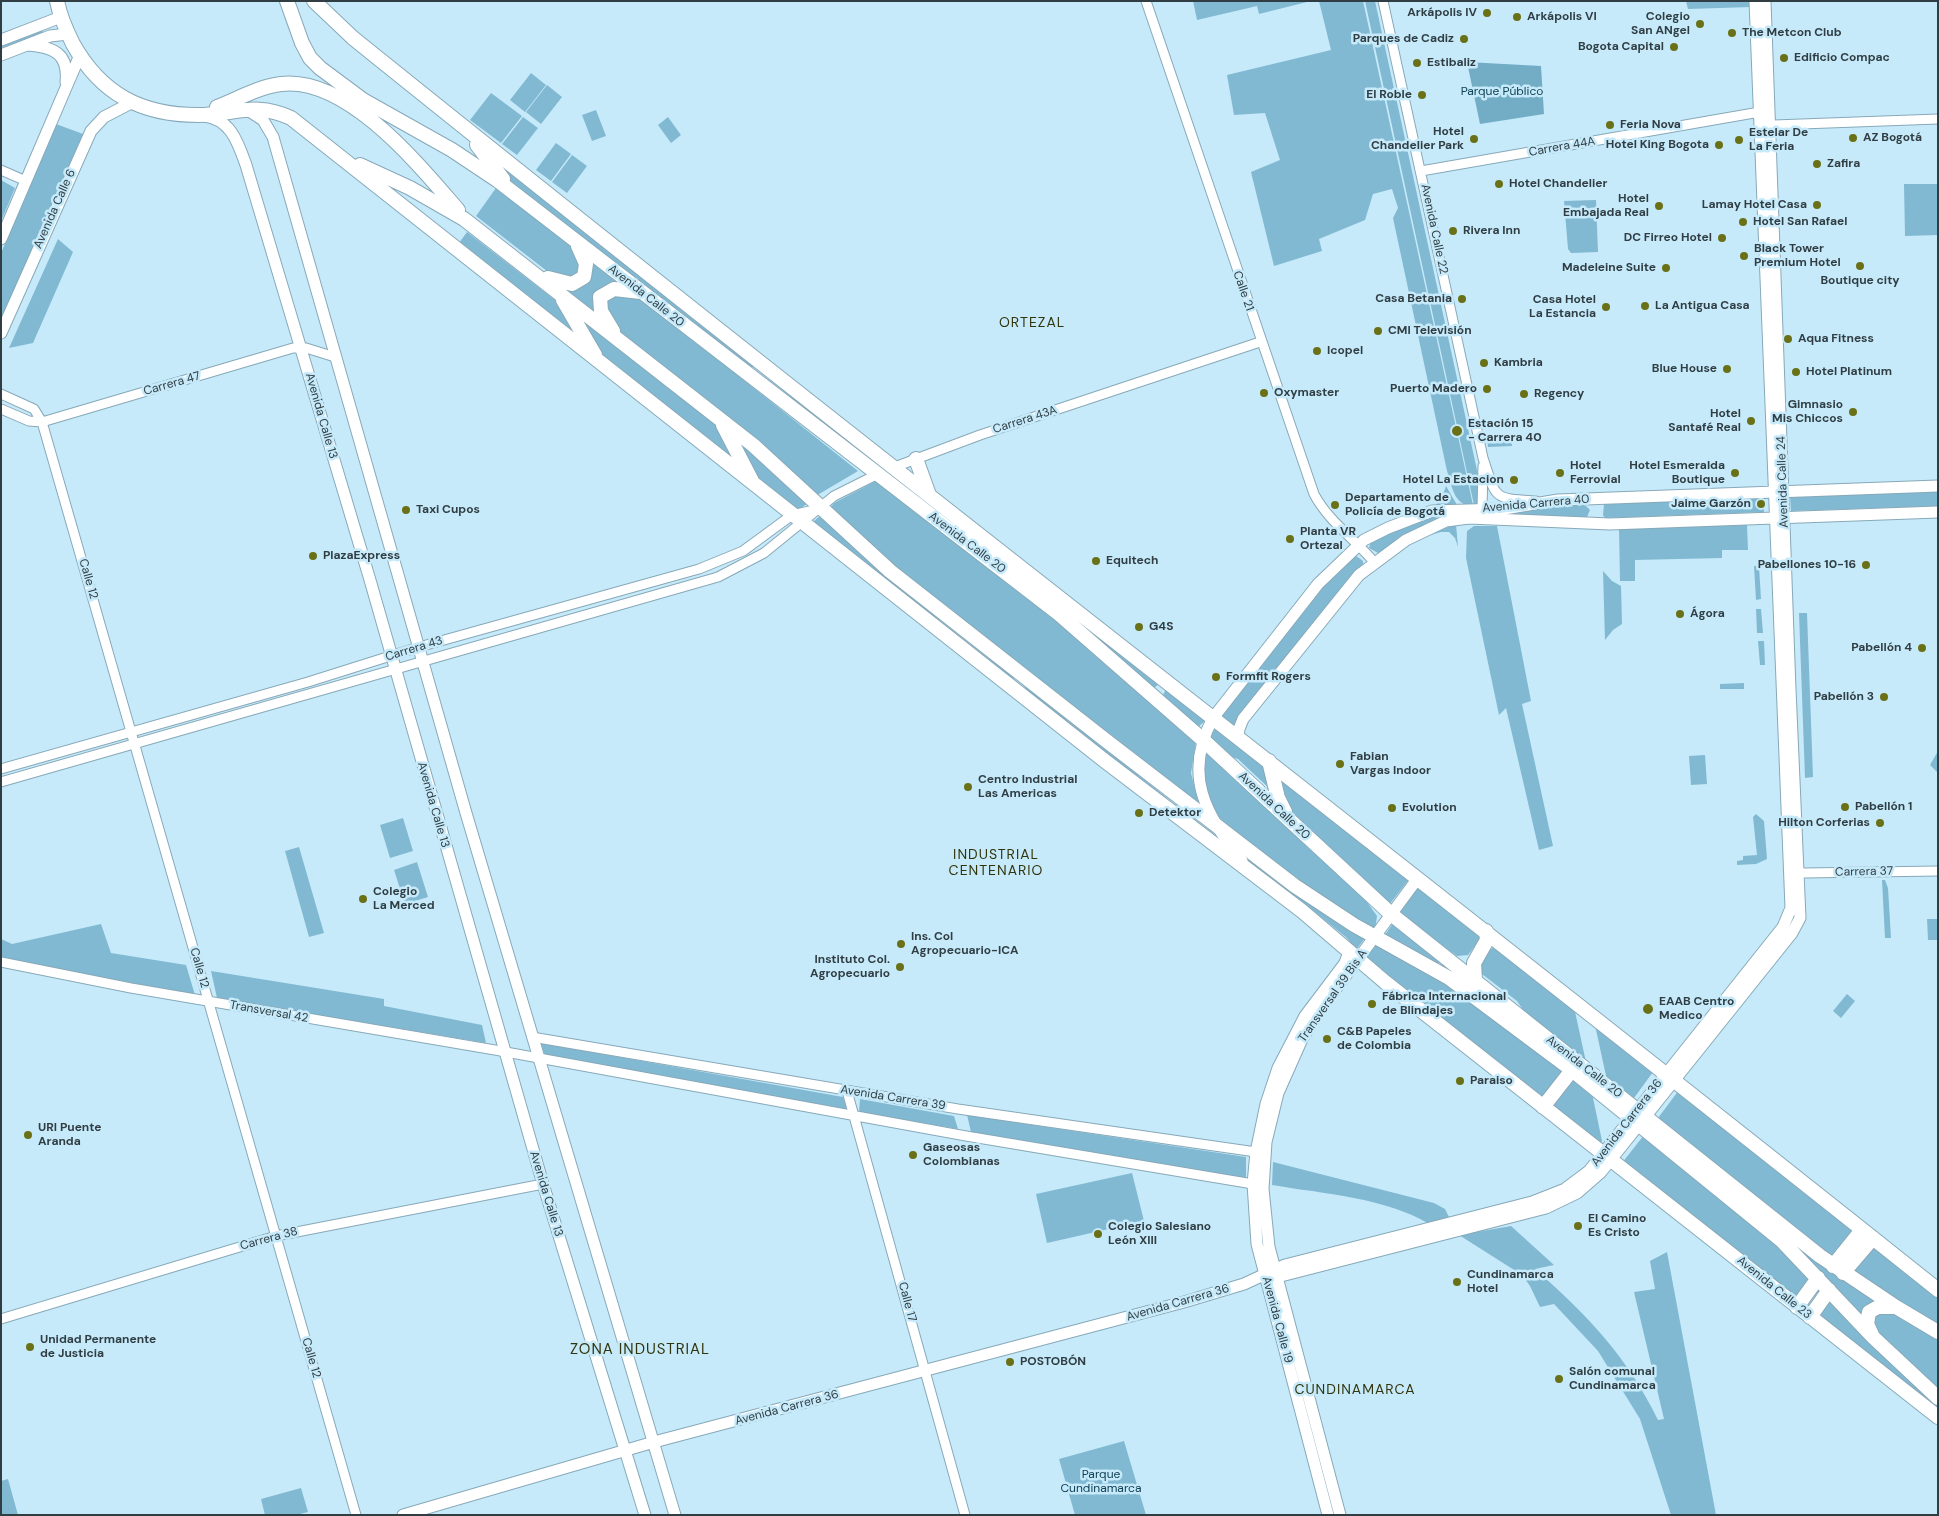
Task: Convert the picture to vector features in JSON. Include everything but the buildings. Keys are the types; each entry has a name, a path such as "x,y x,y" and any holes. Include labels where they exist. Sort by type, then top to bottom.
{"highway":[{"path":"57,1 61,18 80,56 102,82 131,102 159,112 196,115 267,87 303,84 319,88 344,100 374,122 438,188 464,218"},
{"name":"Avenida Calle 20","path":"287,1 302,43 310,58 320,68 363,100 452,150 514,194 1059,614 1202,739 1391,914 1475,981 1638,1117"},
{"name":"Avenida Calle 20","path":"314,1 343,30 465,129 893,468 1418,878 1669,1078"},
{"name":"Avenida Calle 20","path":"196,115 244,109 260,109 282,114 355,163 410,188 464,218 763,453 818,508 954,624 1295,886 1375,936 1449,978 1638,1117"},
{"path":"465,129 514,194"},
{"name":"Avenida Calle 20","path":"319,140 755,486 1176,815 1308,915 1353,955 1607,1156"},
{"path":"523,264 553,281 572,284 578,282 584,277 586,264 576,242"},
{"path":"620,341 601,311 600,297 614,289 642,292"},
{"path":"559,292 599,361"},
{"path":"761,385 800,394"},
{"path":"720,420 755,486"},
{"path":"863,444 865,465"},
{"path":"916,459 929,496"},
{"path":"936,627 954,624"},
{"path":"1154,697 1166,681"},
{"path":"1269,761 1278,798 1290,821"},
{"path":"1176,794 1176,815"},
{"path":"1248,870 1295,886"},
{"path":"1475,981 1474,963 1486,942 1486,932"},
{"path":"1543,1107 1572,1070"},
{"path":"1669,1078 1938,1290"},
{"path":"1638,1117 1838,1269 1938,1332"},
{"path":"1638,1117 1770,1230 1873,1337 1938,1398"},
{"name":"Avenida Calle 23","path":"1607,1156 1938,1417"},
{"path":"1838,1269 1868,1234"},
{"path":"1797,1307 1818,1278"},
{"path":"1810,1317 1829,1290"},
{"path":"1873,1337 1867,1324 1870,1312 1878,1307 1896,1307"}],"main road":[{"name":"Avenida Calle 20","path":"323,1 343,30"},
{"name":"Avenida Calle 24","path":"1755,1 1764,119 1794,872"},
{"name":"Avenida Calle 24","path":"1764,119 1765,1"},
{"path":"1,40 61,18"},
{"path":"1,55 50,36 68,34"},
{"path":"28,44 48,47 58,53 66,67 64,91"},
{"path":"1,238 80,56"},
{"name":"Avenida Calle 6","path":"1,333 91,131 104,117 131,102"},
{"path":"244,109 262,119 273,137 538,1059 675,1515"},
{"name":"Avenida Calle 13","path":"196,115 215,119 222,123 237,140 301,347 543,1184 645,1515"},
{"name":"Avenida Carrera 40","path":"1248,870 1218,826 1204,801 1199,786 1198,760 1202,739 1213,718 1318,584 1359,544 1388,528 1432,511 1504,508 1549,501 1938,486"},
{"name":"Avenida Carrera 40","path":"1238,738 1243,719 1338,599 1374,562 1424,530 1446,521 1462,518 1610,524 1938,512"},
{"name":"Avenida Carrera 36","path":"403,1515 654,1442 1184,1302 1272,1274 1448,1228 1546,1208 1566,1200 1593,1180 1607,1156 1669,1078 1797,926 1801,914 1794,872"},
{"name":"Transversal 39 Bis A","path":"1260,1154 1272,1111 1290,1061 1311,1023 1353,955 1375,936 1418,878"},
{"name":"Avenida Calle 19","path":"1260,1154 1253,1184 1255,1236 1272,1274 1340,1515"},
{"name":"Avenida Calle 19","path":"1260,1154 1263,1204 1272,1274 1328,1515"}],"street":[{"name":"Calle 21","path":"1146,1 1260,342 1314,494 1325,512 1359,544 1374,562"},
{"name":"Avenida Calle 22","path":"1383,1 1483,458 1498,496 1507,499 1549,501"},
{"name":"Carrera 44A","path":"1421,171 1754,113 1774,125 1938,119"},
{"path":"1,170 26,181"},
{"name":"Carrera 43A","path":"797,518 818,508 840,492 877,474 916,459 980,435 1260,342"},
{"path":"301,347 335,357"},
{"name":"Carrera 47","path":"1,409 29,421 42,422 301,347"},
{"path":"1,394 34,409 42,422"},
{"name":"Calle 12","path":"42,422 356,1515"},
{"name":"Avenida Calle 22","path":"1482,509 1483,458"},
{"name":"Carrera 43","path":"1,769 308,682 419,647 700,569 742,551 797,518"},
{"name":"Carrera 43","path":"1,782 422,660 718,577 764,553 797,518"},
{"name":"Carrera 37","path":"1794,872 1938,870"},
{"name":"Transversal 42","path":"1,962 208,1002 538,1059"},
{"name":"Avenida Carrera 39","path":"532,1037 847,1090 1260,1154"},
{"name":"Avenida Carrera 39","path":"538,1059 854,1116 1253,1184"},
{"name":"Calle 17","path":"847,1090 966,1515"},
{"name":"Carrera 38","path":"1,1319 276,1236 543,1184"}],"green space":[{"path":"1193,1 1311,1 1259,14 1257,6 1197,20"},
{"path":"1319,1 1363,1 1473,505 1462,503 1458,499 1452,489 1447,471 1393,218 1398,208 1392,189 1373,194 1365,220 1319,239 1322,251 1274,266 1251,172 1280,160 1265,113 1234,115 1227,75 1331,50"},
{"path":"1365,1 1375,1 1480,484 1481,500 1478,505 1474,505"},
{"path":"1686,1 1751,1 1751,7 1688,9"},
{"path":"42,28 43,33 1,48 1,43"},
{"name":"Parque Público","path":"1467,62 1541,66 1544,114 1480,124"},
{"path":"531,73 546,85 525,112 510,100"},
{"path":"547,85 562,97 541,124 526,112"},
{"path":"491,93 522,116 501,143 470,120"},
{"path":"596,110 606,136 592,141 582,115"},
{"path":"523,117 538,128 517,155 502,144"},
{"path":"668,117 681,135 671,143 658,125"},
{"path":"56,124 83,134 1,321 1,253"},
{"path":"556,143 571,154 551,181 536,170"},
{"path":"572,155 587,166 567,193 552,182"},
{"path":"491,157 754,364 754,367 748,368 516,191"},
{"path":"1,180 15,188 1,221"},
{"path":"1904,184 1938,184 1938,235 1905,236"},
{"path":"496,188 569,244 581,263 577,278 552,275 476,216"},
{"path":"1596,200 1598,252 1571,253 1568,249 1564,201"},
{"path":"467,232 555,300 579,341 459,243"},
{"path":"58,239 73,252 33,343 9,348"},
{"path":"587,256 626,286 610,284 599,291 601,320 557,286 570,290"},
{"path":"610,294 642,299 858,471 814,497 766,451 620,332 608,319 603,301"},
{"path":"575,313 723,431 743,469 598,354"},
{"path":"780,392 801,400 861,447 862,456"},
{"path":"1511,436 1512,446 1488,447 1487,437"},
{"path":"735,439 808,503 796,512 760,483"},
{"path":"876,481 1050,612 1196,742 1191,773 1199,805 875,552 830,508 834,503"},
{"path":"1446,486 1457,505 1433,507 1441,500"},
{"path":"1938,489 1938,506 1791,511 1790,495"},
{"path":"1763,497 1764,512 1605,518 1603,515 1604,504"},
{"path":"1584,504 1590,510 1587,517 1510,514 1510,512"},
{"path":"1466,512 1427,523 1378,553 1369,548 1371,541 1429,516"},
{"path":"820,516 938,617 935,622 814,526 814,521"},
{"path":"1456,524 1458,547 1455,538 1449,532 1441,532 1423,537"},
{"path":"1747,525 1748,550 1722,550 1722,558 1635,560 1635,581 1620,581 1619,529"},
{"path":"1474,526 1497,526 1531,701 1522,704 1553,846 1539,850 1506,708 1499,715 1466,558 1467,531"},
{"path":"1355,555 1363,561 1363,564 1338,592 1235,730 1219,718 1322,586"},
{"path":"1754,566 1759,566 1761,599 1756,600"},
{"path":"1603,571 1612,581 1621,586 1622,624 1613,630 1605,640"},
{"path":"1063,605 1160,683 1154,688 1063,610"},
{"path":"1756,609 1761,609 1763,633 1757,633"},
{"path":"1799,613 1807,613 1813,777 1805,778"},
{"path":"946,627 1014,677 1011,683 943,629"},
{"path":"1758,641 1764,641 1765,665 1760,665"},
{"path":"1744,683 1744,689 1720,689 1720,684"},
{"path":"1026,686 1167,798 1173,810 1022,691"},
{"path":"1166,689 1205,721 1198,727 1162,697"},
{"path":"1216,723 1263,763 1271,790 1238,759 1230,757 1208,737"},
{"path":"1205,749 1367,902 1377,916 1375,930 1287,871 1239,836 1222,821 1214,808 1206,786"},
{"path":"1938,751 1938,773 1930,765"},
{"path":"1705,755 1707,784 1691,785 1689,756"},
{"path":"1279,773 1410,878 1389,905 1292,814 1284,804"},
{"path":"1756,814 1764,821 1767,859 1756,864 1737,865 1737,861 1743,860 1743,856 1757,855 1753,817"},
{"path":"403,818 413,851 390,858 380,825"},
{"path":"299,847 324,933 309,937 285,851"},
{"path":"417,862 428,897 405,904 394,870"},
{"path":"1882,880 1885,880 1888,888 1891,938 1885,938"},
{"path":"1419,885 1480,932 1481,938 1468,955 1457,956 1435,940 1426,936 1398,913"},
{"path":"1284,887 1365,938 1356,950 1347,938"},
{"path":"1927,919 1938,919 1938,940 1928,940"},
{"path":"1393,923 1441,961 1437,965 1385,935"},
{"path":"101,924 111,953 186,965 195,995 1,958 1,939 12,944"},
{"path":"1377,944 1443,980 1566,1071 1543,1100 1363,961"},
{"path":"1496,947 1574,1007 1586,1062 1528,1017 1517,1001 1482,974 1480,966 1491,949"},
{"path":"211,971 384,999 384,1006 482,1025 486,1043 217,998"},
{"path":"1847,994 1855,1001 1841,1018 1833,1011"},
{"path":"1595,1025 1653,1072 1634,1098 1606,1076"},
{"path":"541,1043 843,1097 847,1109 545,1056"},
{"path":"1575,1079 1592,1093 1602,1141 1599,1145 1551,1107"},
{"path":"1679,1090 1854,1229 1831,1257 1658,1118"},
{"path":"860,1099 954,1116 958,1129 859,1112"},
{"path":"967,1115 1246,1157 1246,1178 971,1132"},
{"path":"1644,1135 1778,1243 1809,1276 1809,1281 1798,1301 1622,1163"},
{"path":"1273,1162 1434,1203 1445,1209 1450,1219 1431,1225 1394,1208 1374,1202 1272,1185"},
{"path":"1132,1173 1144,1221 1047,1243 1036,1194"},
{"path":"1511,1226 1554,1265 1535,1269 1589,1320 1619,1356 1646,1397 1658,1420 1664,1419 1634,1292 1655,1289 1650,1261 1667,1252 1716,1515 1671,1515 1640,1419 1598,1351 1554,1304 1540,1307 1530,1286 1522,1275 1459,1235"},
{"path":"1778,1227 1877,1302 1864,1322"},
{"path":"1874,1244 1938,1295 1938,1326 1850,1273"},
{"path":"1829,1301 1938,1404 1938,1411 1817,1316"},
{"path":"1890,1312 1938,1339 1938,1391 1874,1328 1872,1314"},
{"name":"Parque Cundinamarca","path":"1124,1441 1146,1515 1075,1515 1059,1459"},
{"path":"8,1479 18,1515 1,1515 1,1481"},
{"path":"301,1488 308,1512 296,1515 265,1515 261,1499"}],"place":[{"name":"Arkápolis IV","path":"1487,13"},
{"name":"Arkápolis VI","path":"1517,17"},
{"name":"Colegio San ANgel","path":"1700,24"},
{"name":"The Metcon Club","path":"1732,33"},
{"name":"Parques de Cadiz","path":"1464,39"},
{"name":"Bogota Capital","path":"1674,47"},
{"name":"Edificio Compac","path":"1784,58"},
{"name":"Estibaliz","path":"1417,63"},
{"name":"El Roble","path":"1422,95"},
{"name":"Feria Nova","path":"1610,125"},
{"name":"AZ Bogotá","path":"1853,138"},
{"name":"Hotel Chandelier Park","path":"1474,139"},
{"name":"Estelar De La Feria","path":"1739,140"},
{"name":"Hotel King Bogota","path":"1719,145"},
{"name":"Zafira","path":"1817,164"},
{"name":"Hotel Chandelier","path":"1499,184"},
{"name":"Lamay Hotel Casa","path":"1817,205"},
{"name":"Hotel Embajada Real","path":"1659,206"},
{"name":"Hotel San Rafael","path":"1743,222"},
{"name":"Rivera Inn","path":"1453,231"},
{"name":"DC Firreo Hotel","path":"1722,238"},
{"name":"Black Tower Premium Hotel","path":"1744,256"},
{"name":"Boutique city","path":"1860,266"},
{"name":"Madeleine Suite","path":"1666,268"},
{"name":"Casa Betania","path":"1462,299"},
{"name":"La Antigua Casa","path":"1645,306"},
{"name":"Casa Hotel La Estancia","path":"1606,307"},
{"name":"CMI Televisión","path":"1378,331"},
{"name":"Aqua Fitness","path":"1788,339"},
{"name":"Icopel","path":"1317,351"},
{"name":"Kambria","path":"1484,363"},
{"name":"Blue House","path":"1727,369"},
{"name":"Hotel Platinum","path":"1796,372"},
{"name":"Puerto Madero","path":"1487,389"},
{"name":"Oxymaster","path":"1264,393"},
{"name":"Regency","path":"1524,394"},
{"name":"Gimnasio Mis Chiccos","path":"1853,412"},
{"name":"Hotel Santafé Real","path":"1751,421"},
{"name":"Estación 15 - Carrera 40","path":"1457,431"},
{"name":"Hotel Ferrovial","path":"1560,473"},
{"name":"Hotel Esmeralda Boutique","path":"1735,473"},
{"name":"Hotel La Estacion","path":"1514,480"},
{"name":"Jaime Garzón","path":"1761,504"},
{"name":"Departamento de Policía de Bogotá","path":"1335,505"},
{"name":"Taxi Cupos","path":"406,510"},
{"name":"Planta VR Ortezal","path":"1290,539"},
{"name":"PlazaExpress","path":"313,556"},
{"name":"Equitech","path":"1096,561"},
{"name":"Pabellones 10-16","path":"1866,565"},
{"name":"Ágora","path":"1680,614"},
{"name":"G4S","path":"1139,627"},
{"name":"Pabellón 4","path":"1922,648"},
{"name":"Formfit Rogers","path":"1216,677"},
{"name":"Pabellón 3","path":"1884,697"},
{"name":"Fabian Vargas Indoor","path":"1340,764"},
{"name":"Centro Industrial Las Americas","path":"968,787"},
{"name":"Pabellón 1","path":"1845,807"},
{"name":"Evolution","path":"1392,808"},
{"name":"Detektor","path":"1139,813"},
{"name":"Hilton Corferias","path":"1880,823"},
{"name":"Colegio La Merced","path":"363,899"},
{"name":"Ins. Col Agropecuario-ICA","path":"901,944"},
{"name":"Instituto Col. Agropecuario","path":"900,967"},
{"name":"Fábrica Internacional de Blindajes","path":"1372,1004"},
{"name":"EAAB Centro Medico","path":"1648,1009"},
{"name":"C&B Papeles de Colombia","path":"1327,1039"},
{"name":"Paraiso","path":"1460,1081"},
{"name":"URI Puente Aranda","path":"28,1135"},
{"name":"Gaseosas Colombianas","path":"913,1155"},
{"name":"El Camino Es Cristo","path":"1578,1226"},
{"name":"Colegio Salesiano León XIII","path":"1098,1234"},
{"name":"Cundinamarca Hotel","path":"1457,1282"},
{"name":"Unidad Permanente de Justicia","path":"30,1347"},
{"name":"POSTOBÓN","path":"1010,1362"},
{"name":"Salón comunal Cundinamarca","path":"1559,1379"}],"district":[{"name":"ORTEZAL","path":"1032,323"},
{"name":"INDUSTRIAL CENTENARIO","path":"996,864"},
{"name":"ZONA INDUSTRIAL","path":"640,1350"},
{"name":"CUNDINAMARCA","path":"1355,1390"}]}
